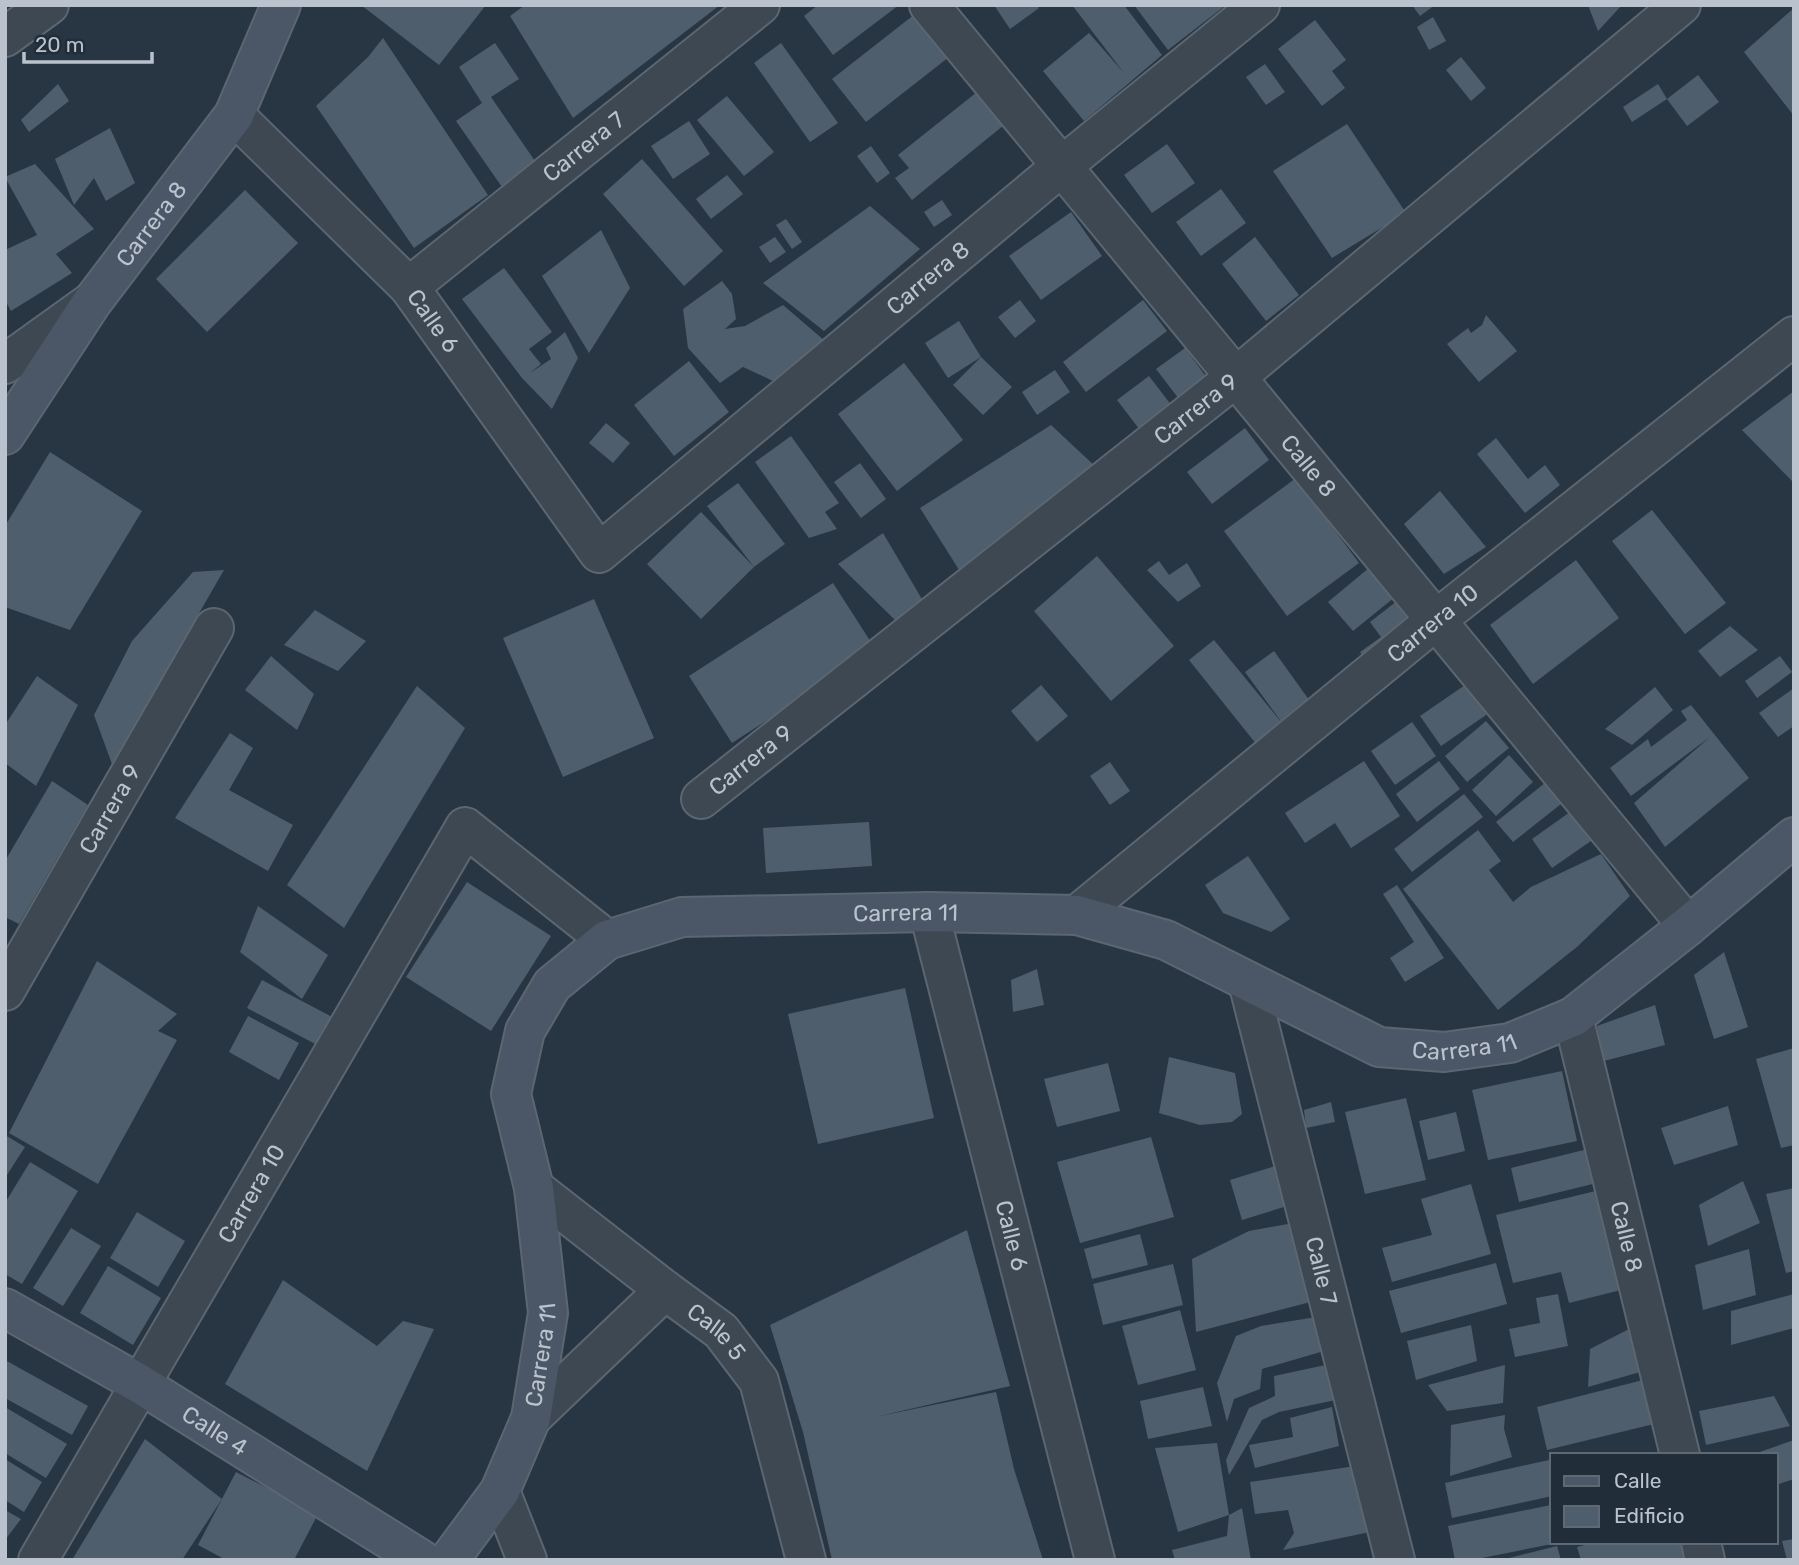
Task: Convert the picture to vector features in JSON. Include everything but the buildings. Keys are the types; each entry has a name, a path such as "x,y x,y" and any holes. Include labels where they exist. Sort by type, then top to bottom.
{"street":[{"path":"5,37 49,5"},
{"name":"Carrera 8","path":"5,435 92,302 234,115 281,5"},
{"name":"Carrera 7","path":"409,287 760,5"},
{"name":"Calle 8","path":"929,5 1688,926"},
{"name":"Carrera 8","path":"599,553 1062,166 1260,5"},
{"name":"Carrera 9","path":"701,799 1236,377 1681,5"},
{"name":"Calle 6","path":"234,115 409,287 599,553"},
{"path":"5,364 92,302"},
{"name":"Carrera 10","path":"1077,915 1436,620 1794,336"},
{"name":"Carrera 9","path":"5,991 214,628"},
{"name":"Carrera 10","path":"38,1560 466,827 607,940"},
{"name":"Carrera 11","path":"449,1560 500,1491 531,1418 548,1313 534,1188 511,1094 525,1031 552,985 607,940 682,917 929,912 1077,915 1166,940 1379,1047 1444,1052 1510,1043 1573,1017 1794,837"},
{"name":"Calle 6","path":"929,912 1095,1560"},
{"name":"Calle 7","path":"1248,982 1395,1560"},
{"name":"Calle 8","path":"1573,1017 1679,1453"},
{"path":"534,1188 665,1290"},
{"name":"Calle 5","path":"531,1418 665,1290 721,1331 759,1381 806,1560"},
{"name":"Calle 4","path":"5,1308 140,1384 422,1560"},
{"path":"500,1491 527,1560"}]}
